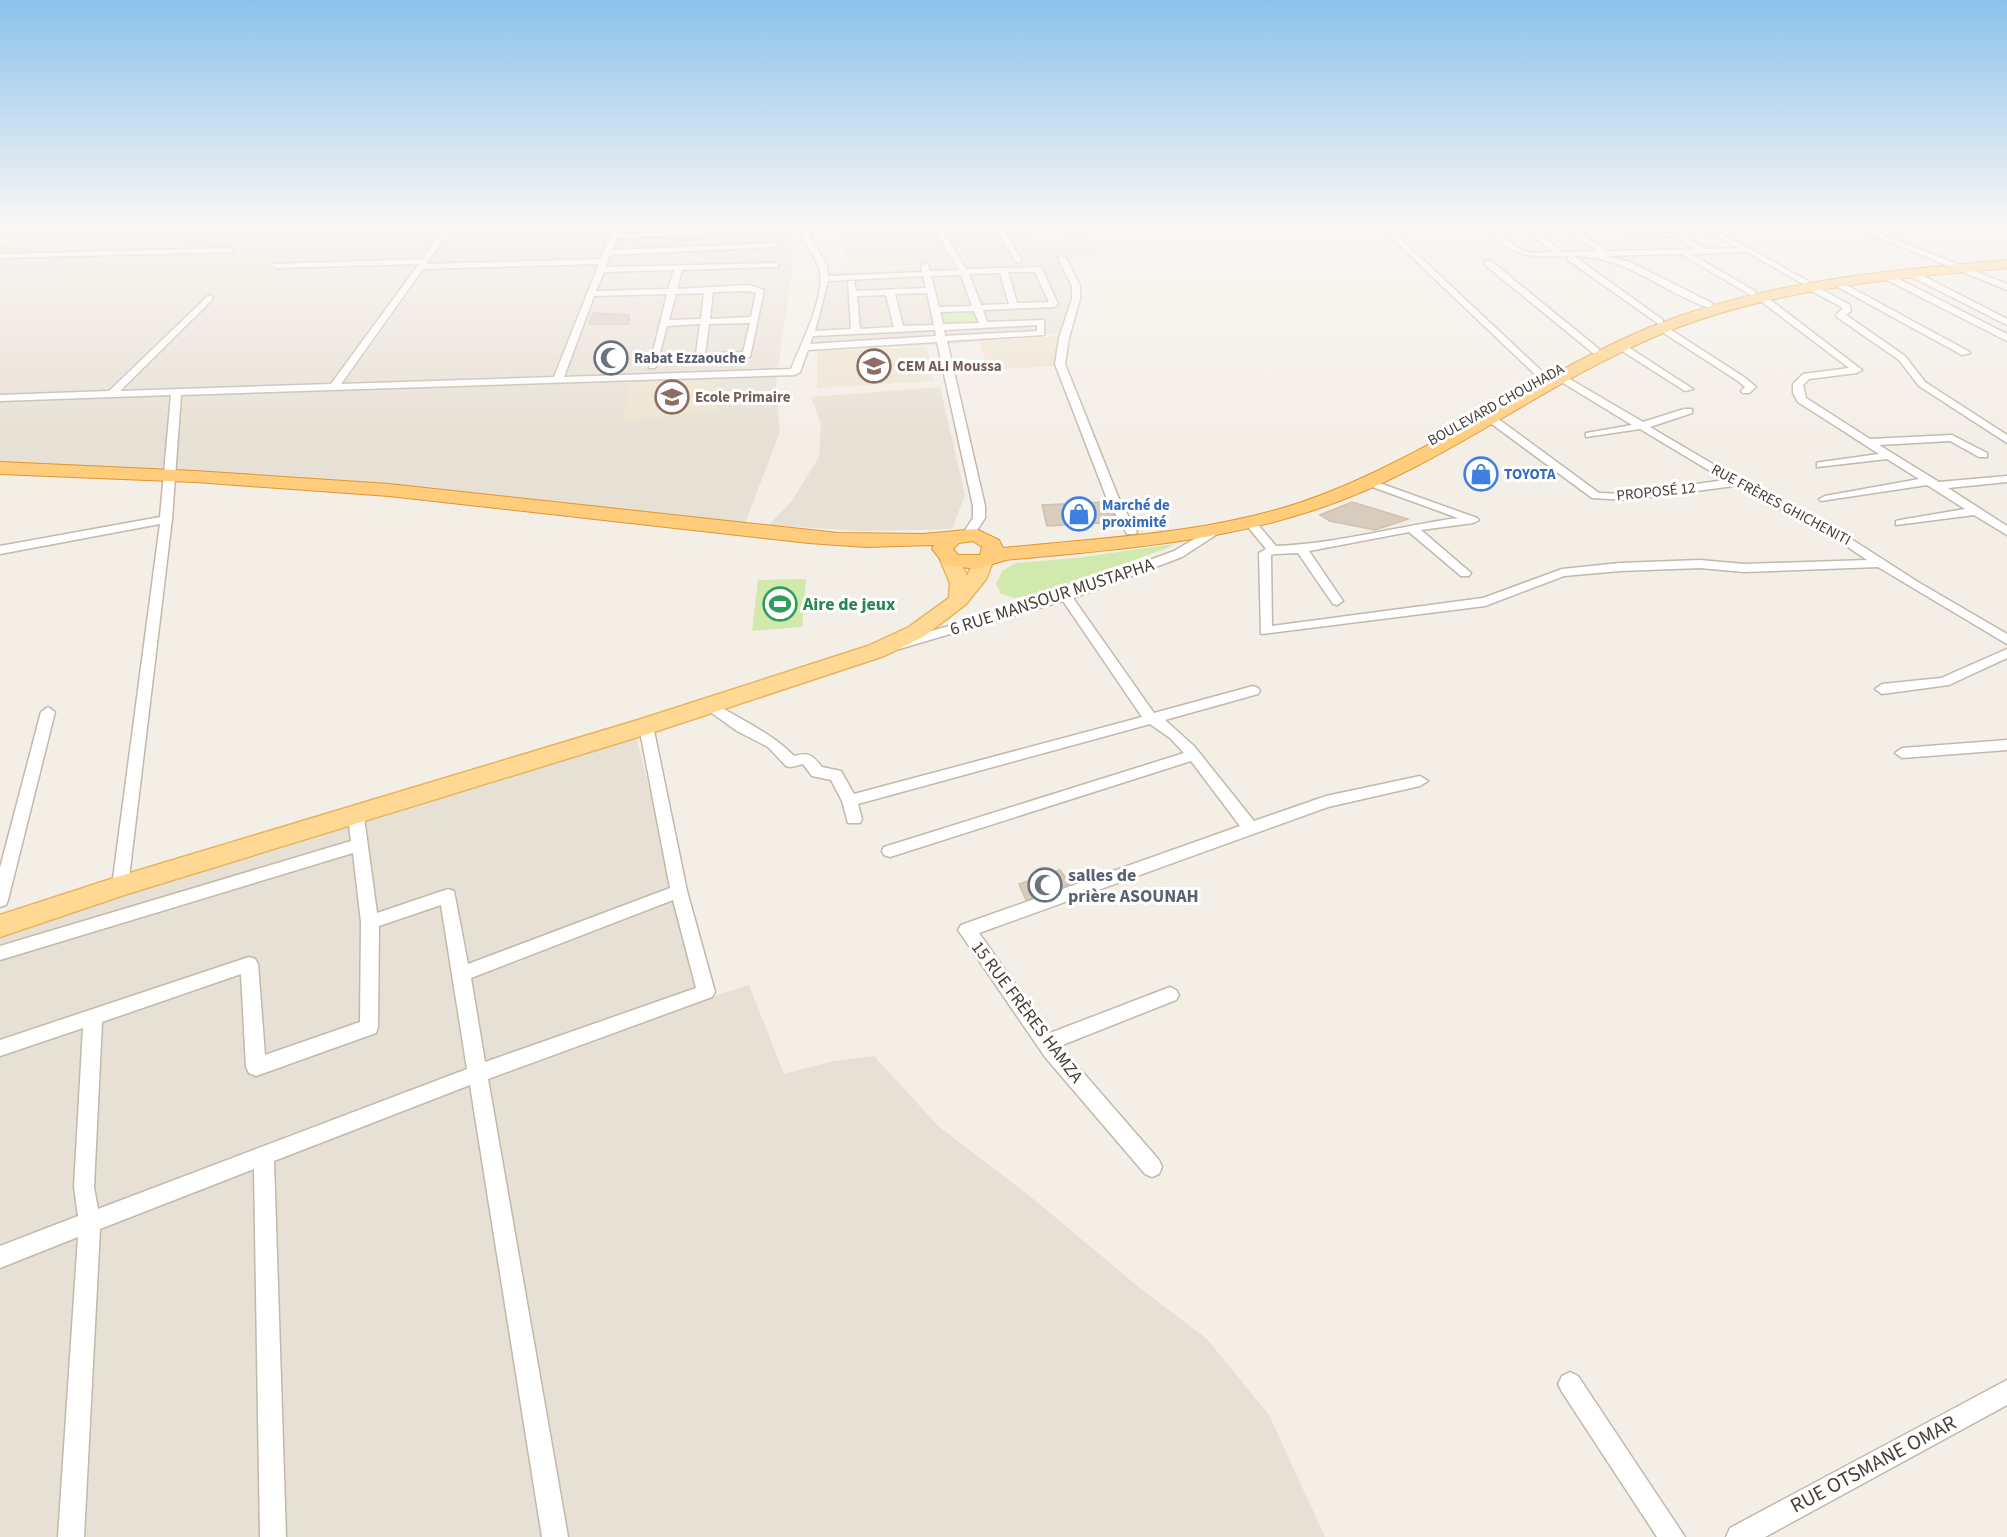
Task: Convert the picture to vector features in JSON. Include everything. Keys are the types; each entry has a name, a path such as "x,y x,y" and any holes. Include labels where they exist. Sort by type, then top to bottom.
{"highway":[{"name":"BOULEVARD CHOUHADA","path":"168,480 361,488 514,502 846,541 921,541 968,537 1055,540 1131,532 1243,514 1358,477 1453,430 1596,351 1709,305 1743,298"},
{"path":"0,468 168,480 473,508 740,539 948,559 968,564 986,559 1183,534 1250,522 1306,507 1371,483 1492,420 1552,376 1622,347 1661,326 1748,298"},
{"path":"0,477 168,480"},
{"path":"948,559 942,549 968,537 993,549 986,559"}],"main road":[{"path":"948,559 960,583 959,600"},
{"path":"0,926 120,886 356,817 646,726 876,651 916,632 959,600 976,579 986,559"}],"street":[{"path":"113,393 209,298"},
{"path":"335,386 399,298"},
{"path":"558,381 590,298"},
{"path":"649,378 670,298"},
{"path":"700,358 708,298"},
{"path":"654,359 747,355 760,298"},
{"path":"0,398 795,372 818,298"},
{"path":"852,298 856,332"},
{"path":"891,298 899,329"},
{"path":"933,298 979,506 979,518 968,537"},
{"path":"973,298 984,325"},
{"path":"1011,298 1014,306"},
{"path":"1051,298 1054,304"},
{"path":"804,347 1041,333 1075,303 1075,298"},
{"name":"RUE FRÈRES GHICHENITI","path":"1464,298 1552,376 1736,482 1830,530 1914,585 2007,640"},
{"path":"1531,298 1596,351"},
{"path":"1624,298 1661,326 1741,378 1751,387 1746,391"},
{"path":"1695,298 1709,305"},
{"path":"1760,298 1857,370 1806,376 1798,384 1798,393 1811,408 2007,531"},
{"path":"1832,298 1847,307 1847,311 1840,315 1902,358 1922,384 2007,440"},
{"path":"1864,298 1965,353"},
{"path":"1928,298 2007,338"},
{"path":"1959,298 2007,322"},
{"path":"936,310 1075,303"},
{"path":"664,323 755,320"},
{"path":"808,334 1055,321"},
{"path":"1055,321 1060,364 1069,392 1113,499 1131,532"},
{"path":"1622,347 1688,389"},
{"path":"120,886 166,519 176,391"},
{"path":"1590,435 1642,426 1688,411"},
{"name":"PROPOSÉ 12","path":"1492,420 1596,496 1627,497 1736,482"},
{"path":"1865,442 1952,438 1983,455"},
{"path":"1821,465 1888,456"},
{"path":"1825,499 1933,483 2007,478"},
{"path":"1371,483 1473,520 1411,528 1301,549 1273,550 1265,554 1266,631 1485,602 1562,573 1631,566 1700,564 1744,568 1882,562"},
{"path":"1900,523 1977,511"},
{"path":"0,550 166,519"},
{"path":"1993,522 2007,520"},
{"path":"1250,522 1273,550"},
{"name":"6 RUE MANSOUR MUSTAPHA","path":"876,651 1066,596 1178,554 1221,527"},
{"path":"1411,528 1465,573"},
{"path":"1301,549 1337,601"},
{"path":"1066,596 1150,717 1162,721 1193,755 1251,828 1326,802 1420,781"},
{"path":"1987,628 2007,624"},
{"path":"1882,688 1944,682 2007,653"},
{"path":"850,801 1150,717 1253,691"},
{"path":"709,706 742,728 773,743 791,762 806,758 817,772 836,775 850,801 854,819"},
{"path":"0,900 48,712"},
{"path":"0,1257 477,1074 706,992 679,891 646,726"},
{"path":"1902,753 2007,745"},
{"path":"890,851 1193,755"},
{"path":"0,1048 249,964 256,1067 369,1027 370,922 356,817"},
{"name":"15 RUE FRÈRES HAMZA","path":"1152,1167 1046,1043 967,930 1251,828"},
{"path":"0,954 359,844"},
{"path":"461,974 679,891"},
{"path":"370,922 448,896 555,1537"},
{"path":"1046,1043 1170,994"},
{"path":"71,1537 90,1222 84,1187 93,1017"},
{"path":"264,1156 273,1537"},
{"path":"1570,1384 1672,1537"},
{"name":"RUE OTSMANE OMAR","path":"1739,1537 2007,1392"}],"shaded area":[{"path":"0,298 788,298 776,384 780,432 745,523 361,488 0,469"},
{"path":"823,298 1072,298 1061,333 939,345 811,349"},
{"path":"1057,336 1055,366 989,370 979,341"},
{"name":"CEM ALI Moussa","path":"927,347 934,381 817,388 817,351"},
{"name":"Ecole Primaire","path":"714,380 719,411 624,421 628,382"},
{"path":"940,387 965,495 952,529 860,531 769,525 792,501 819,457 821,425 811,397"},
{"path":"636,736 700,988 0,1248 0,933"},
{"path":"749,985 784,1074 834,1061 874,1056 938,1126 1031,1197 1141,1289 1207,1339 1269,1415 1325,1537 0,1537 0,1257 631,1022"}],"green space":[{"path":"974,309 981,324 942,326 939,311"},
{"path":"1173,544 1042,593 1015,598 1001,594 996,584 1002,571 1016,563 1076,558"},
{"name":"Aire de jeux","path":"806,579 802,627 752,631 758,580"}],"building":[{"path":"593,313 629,315 629,324 589,324"},
{"name":"Marché de proximité","path":"1106,502 1118,522 1047,526 1042,505"},
{"path":"1352,502 1408,519 1375,530 1330,521 1320,515"},
{"name":"salles de prière ASOUNAH","path":"1060,870 1070,884 1026,900 1019,884"}],"place":[{"name":"Rabat Ezzaouche","path":"611,358"},
{"name":"CEM ALI Moussa","path":"874,366"},
{"name":"Ecole Primaire","path":"672,397"},
{"name":"TOYOTA","path":"1481,474"},
{"name":"Marché de proximité","path":"1079,514"},
{"name":"Aire de jeux","path":"780,604"},
{"name":"salles de prière ASOUNAH","path":"1045,885"}]}
